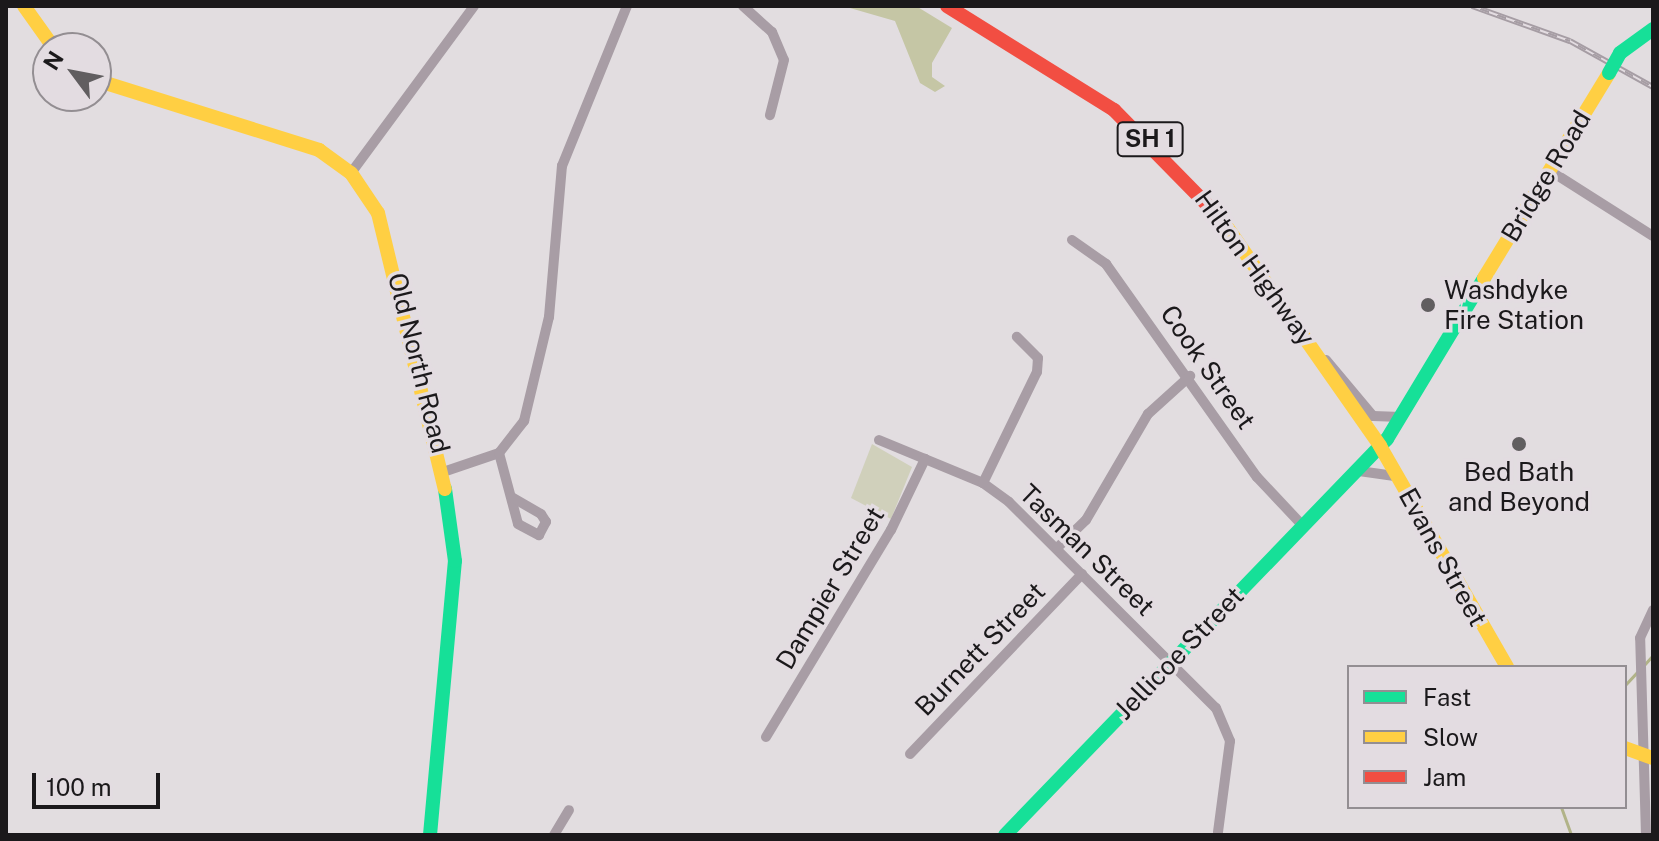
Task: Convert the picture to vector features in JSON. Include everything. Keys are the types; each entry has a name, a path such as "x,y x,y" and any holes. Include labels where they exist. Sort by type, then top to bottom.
{"main road":[{"path":"24,6 43,32"},
{"name":"Hilton Highway","path":"947,6 1095,96 1163,151 1220,216 1380,446"},
{"name":"Bridge Road","path":"1380,446 1401,417 1620,53 1653,29"},
{"name":"Old North Road","path":"112,85 307,145 351,173 388,241 446,471 455,561 430,835"},
{"name":"Jellicoe Street","path":"1005,835 1380,446"},
{"name":"Evans Street","path":"1380,446 1506,665"},
{"path":"1627,749 1648,757"}],"street":[{"path":"351,173 474,6"},
{"path":"446,471 499,453 524,421 547,331 562,166 627,6"},
{"path":"743,6 772,32 784,60 770,115"},
{"path":"1549,170 1653,236"},
{"name":"Cook Street","path":"1072,240 1106,264 1190,376 1257,477 1302,525"},
{"path":"983,483 1037,372 1038,358 1017,337"},
{"path":"1315,351 1340,371 1373,416 1401,417"},
{"path":"1057,548 1086,520 1148,414 1190,376"},
{"name":"Tasman Street","path":"879,440 983,483 1057,548 1171,661 1227,724 1218,832"},
{"path":"499,453 511,497"},
{"name":"Dampier Street","path":"766,737 891,530 925,459"},
{"path":"1355,472 1379,469 1401,481"},
{"name":"Burnett Street","path":"910,754 1082,574"},
{"path":"1646,835 1648,757 1640,694 1640,638 1653,610"},
{"path":"554,835 569,810"}],"green space":[{"path":"843,6 916,6 952,28 932,63 932,77 945,86 935,92 920,83 895,21"},
{"path":"872,444 912,467 891,519 851,498"}],"waterway":[{"path":"1644,665 1653,655"},
{"path":"1627,683 1639,670"},
{"path":"1562,809 1571,835"}],"railway":[{"path":"1472,6 1570,41 1653,87"}],"traffic: fast":[{"path":"1620,53 1653,29"},
{"path":"1609,73 1620,53"},
{"path":"1005,835 1387,439 1484,278"},
{"path":"430,835 455,561 445,489"}],"traffic: slow":[{"path":"24,6 43,32"},
{"path":"1484,278 1609,73"},
{"path":"112,85 319,150 351,173 378,213 445,489"},
{"path":"1222,220 1380,446 1506,665"},
{"path":"1627,749 1653,758"}],"traffic: jam":[{"path":"947,6 1114,110 1222,220"}],"place":[{"name":"Washdyke Fire Station","path":"1428,305"},
{"name":"Bed Bath and Beyond","path":"1519,444"}]}
